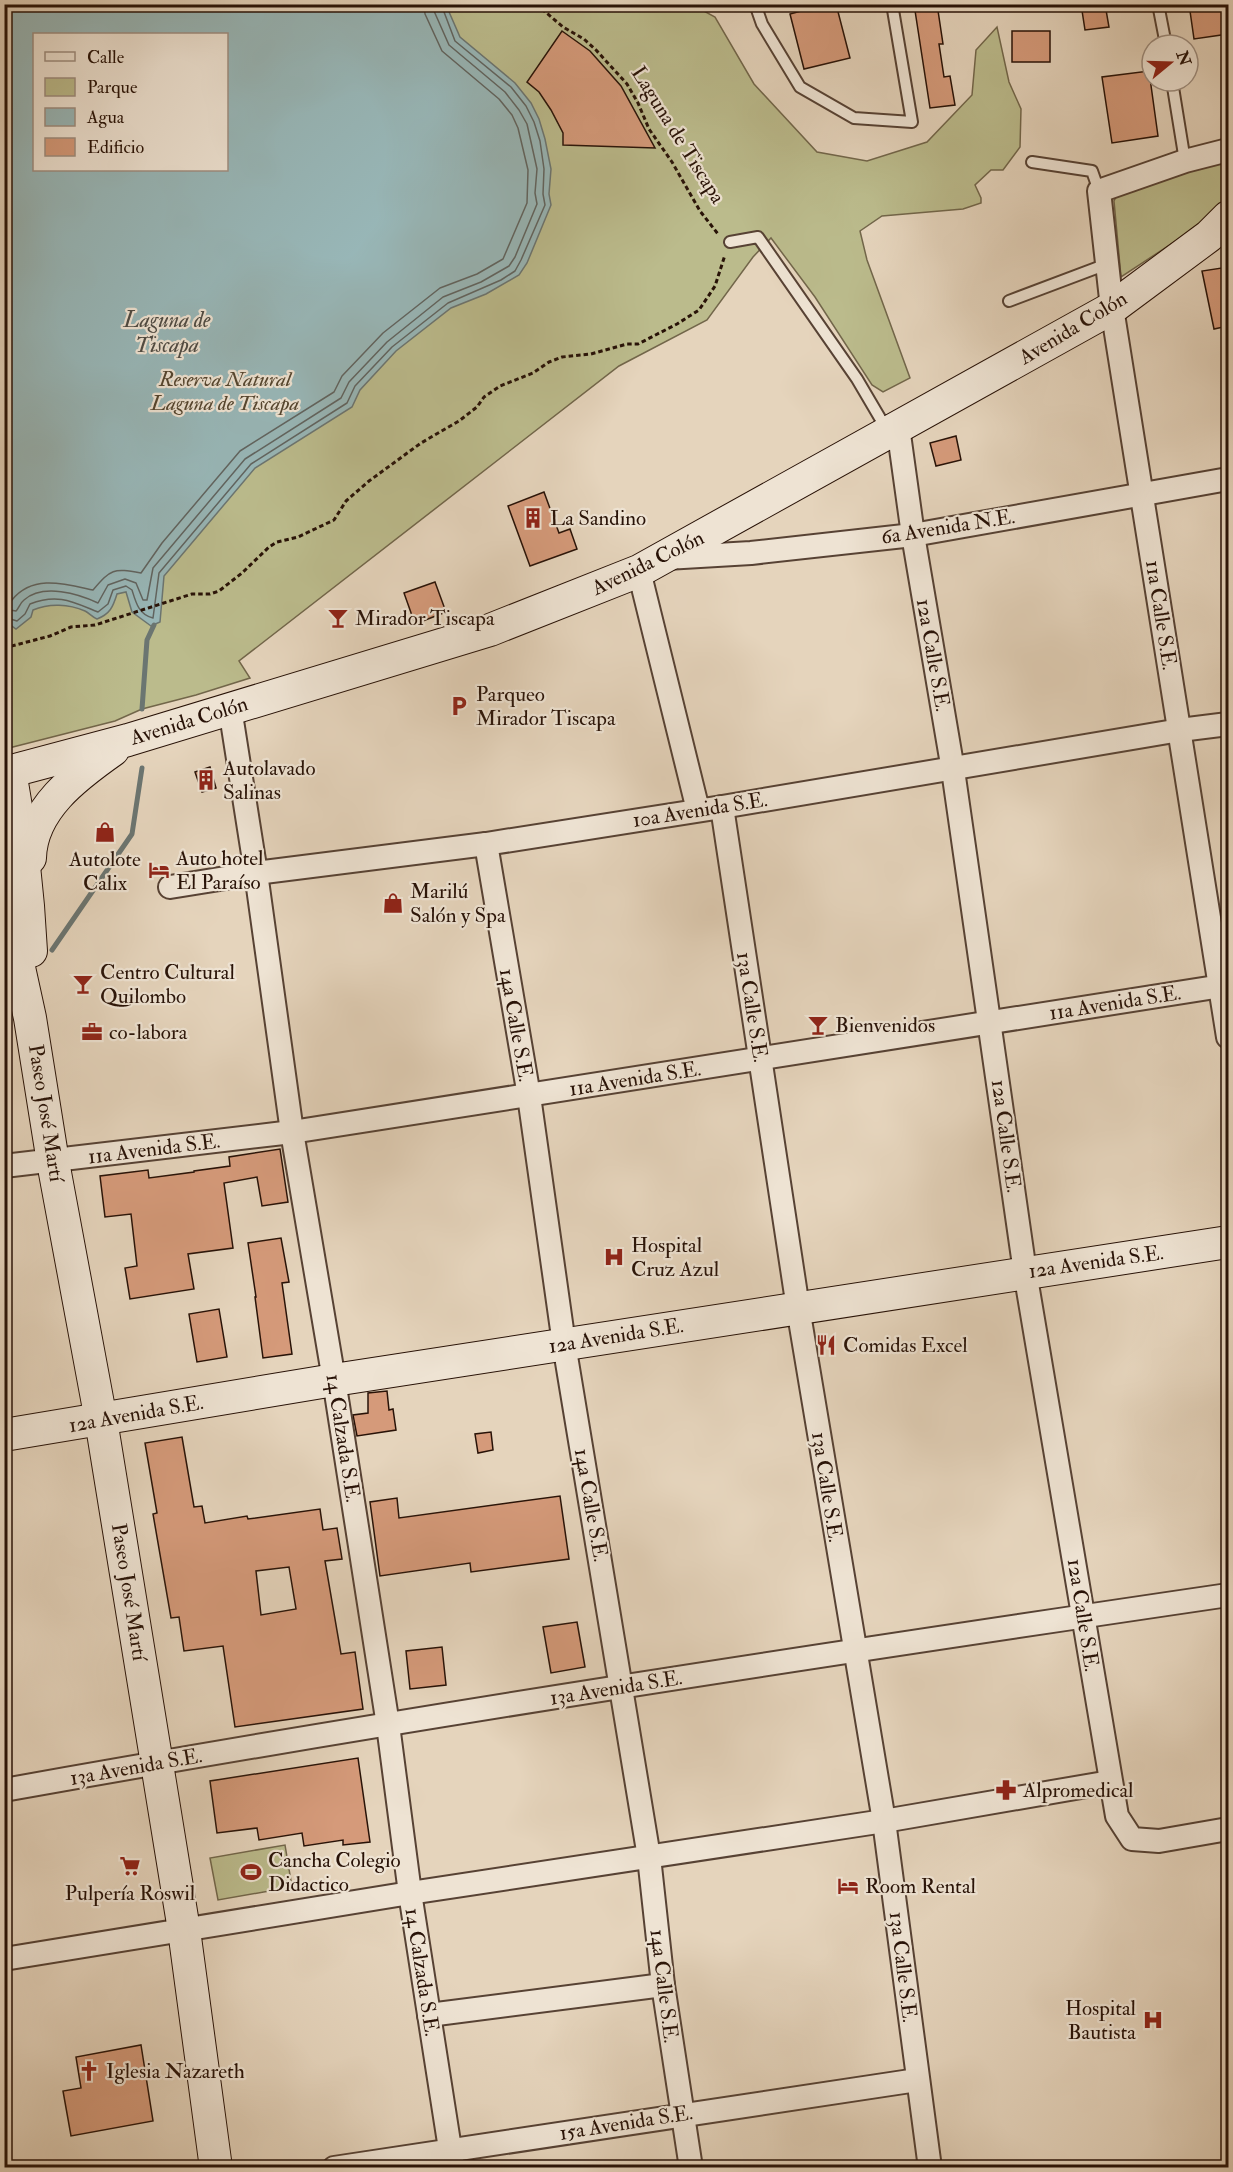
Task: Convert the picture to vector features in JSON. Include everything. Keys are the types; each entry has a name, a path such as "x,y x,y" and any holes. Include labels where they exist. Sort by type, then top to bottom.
{"main road":[{"name":"Avenida Colón","path":"7,772 128,740 490,630 652,565 1112,308 1190,250 1228,217"},
{"path":"17,900 30,844 41,817 57,796 85,770 128,740"},
{"name":"Paseo José Martí","path":"7,772 18,816 17,900 31,966 30,1018 53,1162 101,1420 158,1762 184,1930 216,2168"},
{"name":"12a Avenida S.E.","path":"4,1435 334,1380 1228,1242"}],"street":[{"path":"1099,191 1185,161 1228,150"},
{"name":"11a Calle S.E.","path":"1099,191 1112,308 1224,986 1228,1037"},
{"name":"12a Calle S.E.","path":"893,430 953,770 1025,1272 1117,1816 1132,1839 1159,1841 1228,1829"},
{"name":"6a Avenida N.E.","path":"652,565 913,534 1228,479"},
{"path":"652,565 698,810"},
{"name":"14 Calzada S.E.","path":"230,708 256,873 292,1132 334,1380 388,1725 410,1893 451,2158"},
{"name":"10a Avenida S.E.","path":"170,887 256,873 486,844 1228,724"},
{"name":"13a Calle S.E.","path":"722,807 798,1308 884,1821 930,2168"},
{"name":"14a Calle S.E.","path":"486,844 529,1096 564,1344 649,1857 663,1985 691,2168"},
{"name":"11a Avenida S.E.","path":"4,1166 292,1132 1224,986"},
{"name":"13a Avenida S.E.","path":"4,1790 158,1762 854,1649 1228,1595"},
{"path":"4,1959 410,1893 884,1821 1110,1782"},
{"path":"429,2015 663,1985"},
{"name":"15a Avenida S.E.","path":"334,2168 451,2158 682,2114 918,2080"}],"lane":[{"path":"755,4 762,24 800,87 854,118 912,122 892,4"},
{"path":"1158,4 1164,33"},
{"path":"1174,93 1185,161"},
{"path":"1032,162 1092,171 1099,191"},
{"path":"730,242 758,237 893,430"},
{"path":"1009,301 1107,264"}],"path":[{"name":"Laguna de Tiscapa","path":"536,4 563,27 584,39 599,52 627,84 649,129 672,162 700,210 717,233 730,242"},
{"path":"4,648 50,636 71,627 95,625 192,594 210,594 219,591 269,547 334,520 346,501 369,481 421,443 459,421 484,397 500,386 533,373 549,362 562,357 591,354 627,344 638,344 699,310 715,286 730,242"}],"green space":[{"name":"Reserva Natural Laguna de Tiscapa","path":"4,5 693,5 715,17 754,84 817,152 867,161 927,142 972,95 976,50 997,27 1009,82 1021,109 1020,147 1003,170 991,170 975,185 981,203 963,209 882,216 860,231 867,260 910,378 883,392 872,385 815,297 771,238 753,257 707,320 619,366 239,661 250,678 142,709 115,721 5,749"},
{"path":"1228,160 1228,202 1200,225 1121,277 1114,201 1117,195"},
{"name":"Cancha Colegio Didactico","path":"285,1845 292,1887 218,1900 210,1858"}],"water":[{"name":"Laguna de Tiscapa","path":"5,4 446,5 460,37 515,83 531,103 545,139 551,169 549,194 551,205 527,263 519,275 486,294 451,308 396,351 360,390 352,407 255,468 164,576 160,622 151,626 132,612 126,592 117,594 110,610 97,619 79,609 52,605 33,610 31,617 16,629 5,621"}],"building":[{"path":"827,4 836,4 850,58 804,69 790,14"},
{"path":"914,4 937,4 943,44 939,44 944,77 950,76 955,105 930,108"},
{"path":"1081,4 1105,4 1109,27 1085,30"},
{"path":"1189,4 1228,4 1228,34 1200,38 1200,33 1193,33"},
{"path":"562,31 590,51 621,86 655,148 563,145 563,133 551,110 539,92 527,82"},
{"path":"1012,31 1050,31 1050,62 1012,62"},
{"path":"1140,72 1140,93 1152,93 1158,136 1112,143 1102,77"},
{"path":"1228,267 1228,326 1214,329 1202,271"},
{"path":"956,436 961,460 936,466 930,443"},
{"name":"La Sandino","path":"544,492 559,533 570,529 577,549 530,566 508,506"},
{"path":"435,582 446,612 415,624 404,593"},
{"name":"Autolavado Salinas","path":"210,767 216,788 202,792 195,772"},
{"path":"280,1149 288,1202 262,1206 257,1177 224,1183 233,1248 188,1254 194,1289 130,1299 125,1268 137,1266 131,1214 105,1217 100,1176 148,1170 149,1178 194,1172 230,1166 229,1157"},
{"path":"281,1238 289,1282 282,1283 292,1354 263,1358 248,1243"},
{"path":"219,1309 227,1357 197,1362 189,1314"},
{"path":"387,1391 389,1410 393,1409 396,1430 357,1436 353,1415 368,1413 368,1393"},
{"path":"491,1432 493,1450 478,1453 475,1434"},
{"path":"182,1437 194,1507 202,1506 205,1523 247,1516 248,1519 320,1509 323,1530 337,1528 342,1559 325,1561 341,1654 355,1652 363,1709 235,1727 223,1646 184,1651 179,1617 171,1618 153,1514 157,1513 145,1443","holes":["289,1567 296,1609 261,1615 256,1571"]},
{"path":"560,1496 569,1559 471,1572 470,1563 380,1576 370,1502 397,1498 399,1518"},
{"path":"577,1622 585,1667 551,1673 543,1627"},
{"path":"442,1647 446,1685 410,1689 406,1651"},
{"path":"358,1758 370,1842 343,1845 343,1840 304,1846 302,1833 259,1840 257,1828 217,1833 210,1781"},
{"path":"141,2045 153,2121 71,2136 63,2091 81,2088 76,2057"}],"waterway":[{"path":"142,709 147,640 154,625"},
{"path":"52,950 132,834 142,768"}],"place":[{"name":"La Sandino","path":"533,518"},
{"name":"Mirador Tiscapa","path":"338,618"},
{"name":"Parqueo Mirador Tiscapa","path":"459,706"},
{"name":"Autolavado Salinas","path":"206,780"},
{"name":"Autolote Calix","path":"105,832"},
{"name":"Auto hotel El Paraíso","path":"159,870"},
{"name":"Marilú Salón y Spa","path":"393,903"},
{"name":"Centro Cultural Quilombo","path":"83,984"},
{"name":"Bienvenidos","path":"818,1025"},
{"name":"co-labora","path":"92,1032"},
{"name":"Hospital Cruz Azul","path":"614,1257"},
{"name":"Comidas Excel","path":"826,1345"},
{"name":"Alpromedical","path":"1006,1790"},
{"name":"Pulpería Roswil","path":"130,1866"},
{"name":"Cancha Colegio Didactico","path":"251,1872"},
{"name":"Room Rental","path":"848,1886"},
{"name":"Hospital Bautista","path":"1153,2020"},
{"name":"Iglesia Nazareth","path":"89,2071"}]}
